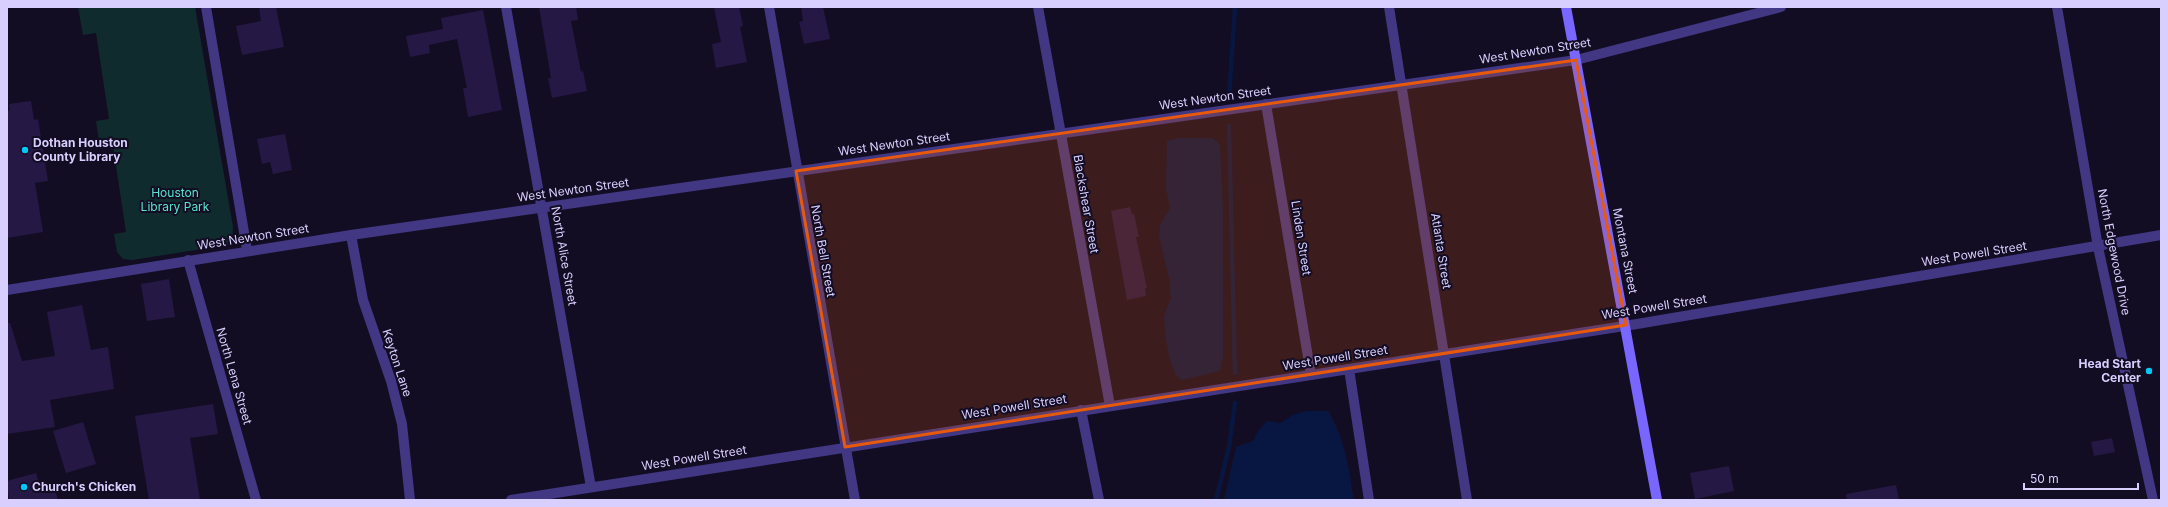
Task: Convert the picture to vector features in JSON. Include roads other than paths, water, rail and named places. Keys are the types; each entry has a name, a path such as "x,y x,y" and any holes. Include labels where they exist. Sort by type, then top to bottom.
{"street":[{"path":"206,7 247,250"},
{"name":"North Alice Street","path":"506,7 591,487"},
{"name":"North Bell Street","path":"768,7 855,500"},
{"name":"Blackshear Street","path":"1038,7 1110,406"},
{"name":"Atlanta Street","path":"1389,7 1467,500"},
{"name":"Montana Street","path":"1566,7 1626,325 1657,500"},
{"name":"West Newton Street","path":"7,290 247,250 1576,60 1781,7"},
{"name":"North Edgewood Drive","path":"2057,7 2098,247 2153,500"},
{"name":"Linden Street","path":"1266,104 1311,375"},
{"name":"Keyton Lane","path":"351,235 363,300 391,381 402,424 410,500"},
{"name":"West Powell Street","path":"511,500 566,496 591,487 1626,325 2098,247 2161,235"},
{"name":"North Lena Street","path":"188,260 256,500"},
{"path":"1349,369 1369,500"},
{"path":"1081,410 1099,500"}],"water":[{"path":"1177,138 1213,138 1220,145 1223,209 1223,357 1220,371 1182,380 1175,374 1169,357 1165,332 1164,316 1171,298 1169,279 1159,235 1160,225 1170,208 1166,188 1167,141"},
{"path":"1306,411 1328,411 1334,421 1346,454 1354,500 1224,500 1236,447 1253,441 1258,431 1267,421 1280,423 1293,415"}],"waterway":[{"path":"1229,97 1235,7"},
{"path":"1229,126 1235,373"},
{"path":"1216,500 1229,447 1235,403"}],"place":[{"name":"Dothan Houston County Library","path":"25,150"},
{"name":"Head Start Center","path":"2149,371"},
{"name":"Church's Chicken","path":"24,487"}],"park label":[{"name":"Houston Library Park","path":"175,200"}]}
